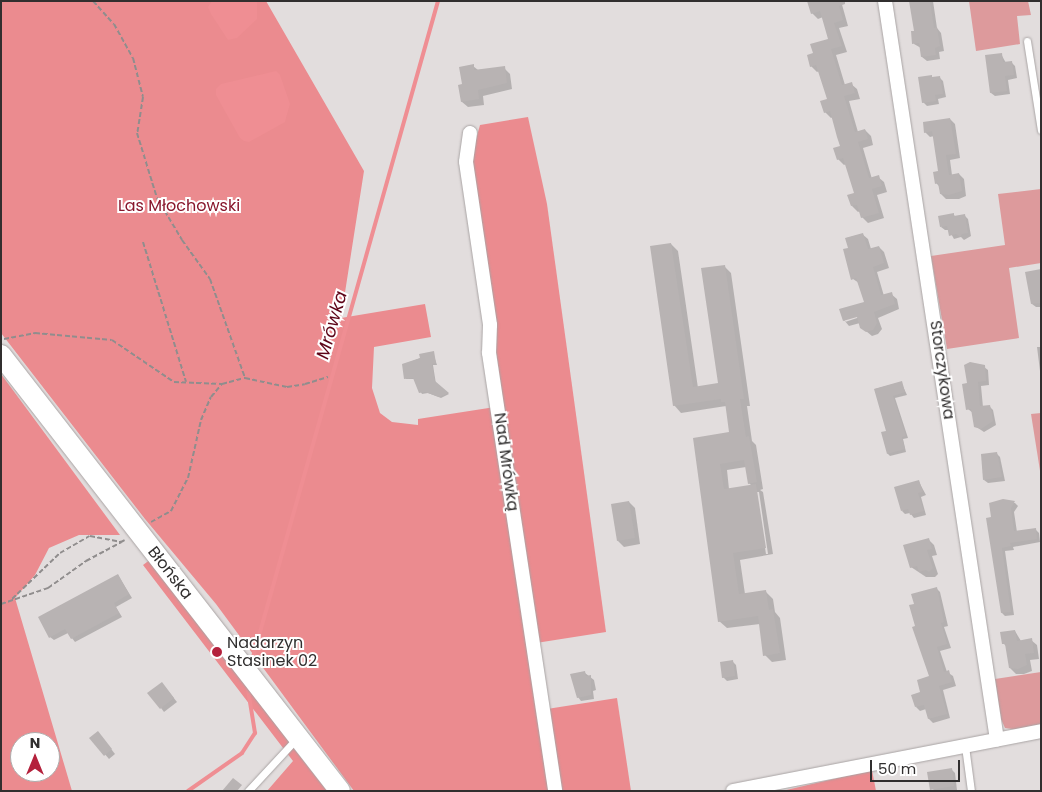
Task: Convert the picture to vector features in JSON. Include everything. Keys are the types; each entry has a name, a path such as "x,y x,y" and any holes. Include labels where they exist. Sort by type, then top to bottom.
{"main road":[{"name":"Błońska","path":"1,355 130,537 299,736 340,791"}],"street":[{"name":"Storczykowa","path":"885,1 996,740"},
{"name":"Nad Mrówką","path":"470,133 466,162 488,308 489,353 555,791"},
{"path":"733,791 1041,731"}],"lane":[{"path":"1028,41 1041,130"},
{"path":"248,791 299,736"},
{"path":"965,746 971,791"}],"path":[{"path":"93,1 114,24 133,58 143,97 137,133 157,198 182,240 210,279 245,378"},
{"path":"142,242 186,382"},
{"path":"1,339 35,333 112,340 174,382 222,384 245,378 287,387 328,377"},
{"path":"1,604 48,588 86,561 130,537 158,517 171,511 188,478 201,420 211,397 222,384"},
{"path":"12,599 60,553 90,536 130,537"}],"shaded area":[{"path":"212,1 257,1 257,19 237,38 228,40 208,7"},
{"path":"969,1 1028,1 1031,15 1017,16 1020,44 976,51"},
{"path":"276,71 280,75 290,104 285,122 249,142 244,141 240,138 216,95 216,89 221,84"},
{"path":"1041,189 1041,263 1009,268 1019,338 947,349 931,256 1005,245 998,194"},
{"path":"1041,413 1041,477 1031,414"},
{"path":"1041,672 1041,726 1020,730 1005,728 1001,719 995,679"}],"green space":[{"name":"Las Młochowski","path":"1,1 266,1 364,171 341,318 425,304 431,337 374,347 372,388 380,413 392,422 418,425 418,419 495,407 553,791 354,791 216,604 145,519 1,333"},
{"path":"528,117 547,204 606,632 536,643 470,161 480,125"},
{"path":"1,374 120,535 79,535 49,548 35,575 15,598 55,732 10,732 10,782 60,782 60,750 72,791 1,791"},
{"path":"151,559 327,791 267,791 293,761 143,565"},
{"path":"617,698 631,791 559,791 547,709"},
{"path":"872,770 876,791 782,791"}],"building":[{"path":"807,1 845,1 845,4 839,6 843,20 834,23 842,46 831,49 842,85 852,82 855,93 844,96 855,132 865,129 868,139 858,142 869,178 879,175 882,186 872,189 879,213 861,218 857,205 851,206 847,195 854,193 843,158 837,160 833,148 840,146 830,111 824,113 820,101 827,99 816,65 810,67 807,55 813,53 810,44 828,39 820,11 811,14"},
{"path":"909,1 930,1 934,28 937,27 940,46 935,48 936,55 921,57 919,43 912,44 911,31 914,31"},
{"path":"1002,53 1003,62 1012,61 1014,75 1005,76 1007,91 990,93 985,55"},
{"path":"474,64 474,70 505,66 507,83 478,90 479,99 461,102 458,85 462,84 459,67"},
{"path":"932,75 932,77 940,76 943,94 935,95 936,101 922,103 918,77"},
{"path":"950,118 956,154 946,155 949,175 959,173 962,191 949,195 940,194 938,183 935,184 933,172 938,171 932,131 924,133 923,122"},
{"path":"954,213 954,216 965,214 968,233 962,234 960,237 956,234 949,236 947,226 940,227 938,216"},
{"path":"863,233 868,249 879,246 884,263 873,267 881,295 892,292 895,304 874,312 877,323 873,330 866,332 860,328 857,317 843,321 839,309 864,302 856,278 851,280 843,249 848,248 845,238"},
{"path":"671,243 693,387 718,383 701,268 725,265 744,399 740,399 746,437 749,436 757,482 748,484 744,460 720,464 724,489 756,484 766,548 733,553 739,594 766,590 769,610 773,609 780,653 763,656 758,616 718,622 693,438 729,432 725,402 721,402 721,399 673,406 650,246"},
{"path":"1041,269 1041,303 1031,304 1025,272"},
{"path":"434,351 436,363 432,364 435,381 449,393 439,397 425,392 419,393 413,378 404,379 402,364 420,358 419,354"},
{"path":"970,362 985,365 986,381 978,382 980,406 990,405 993,421 981,429 974,427 971,409 966,410 962,384 967,383 964,365"},
{"path":"902,381 905,392 893,396 906,436 902,437 905,449 887,454 881,432 886,431 874,389"},
{"path":"997,452 1002,477 983,480 981,454"},
{"path":"919,480 923,492 918,493 924,511 910,515 908,509 901,511 894,487"},
{"path":"1003,499 1015,501 1011,508 1014,531 1036,528 1037,539 1010,543 1011,546 1002,548 1011,612 1001,613 986,518 991,517 989,503"},
{"path":"629,501 635,538 617,541 611,504"},
{"path":"929,538 932,549 927,550 933,568 929,572 926,570 919,572 917,566 910,568 903,545"},
{"path":"118,574 129,594 114,603 119,613 71,639 65,629 49,638 38,617"},
{"path":"937,587 944,622 941,623 947,644 937,647 944,672 949,670 952,682 939,686 947,714 928,719 924,705 915,707 911,695 920,692 917,680 929,676 912,627 915,626 909,605 914,604 911,594"},
{"path":"1015,630 1017,641 1032,638 1034,653 1025,654 1027,665 1018,669 1009,668 1005,644 1002,644 1000,632"},
{"path":"733,660 735,676 722,678 720,662"},
{"path":"585,671 586,676 591,675 591,695 577,698 570,674"},
{"path":"162,682 174,698 160,709 147,693"},
{"path":"98,731 112,749 104,756 89,738"},
{"path":"952,768 954,786 930,790 927,772"},
{"path":"233,778 242,785 237,791 222,791"}],"waterway":[{"name":"Mrówka","path":"253,657 438,1"},
{"name":"Mrówka","path":"188,791 242,753 255,733 248,690"}],"place":[{"name":"Nadarzyn Stasinek 02","path":"217,652"}]}
